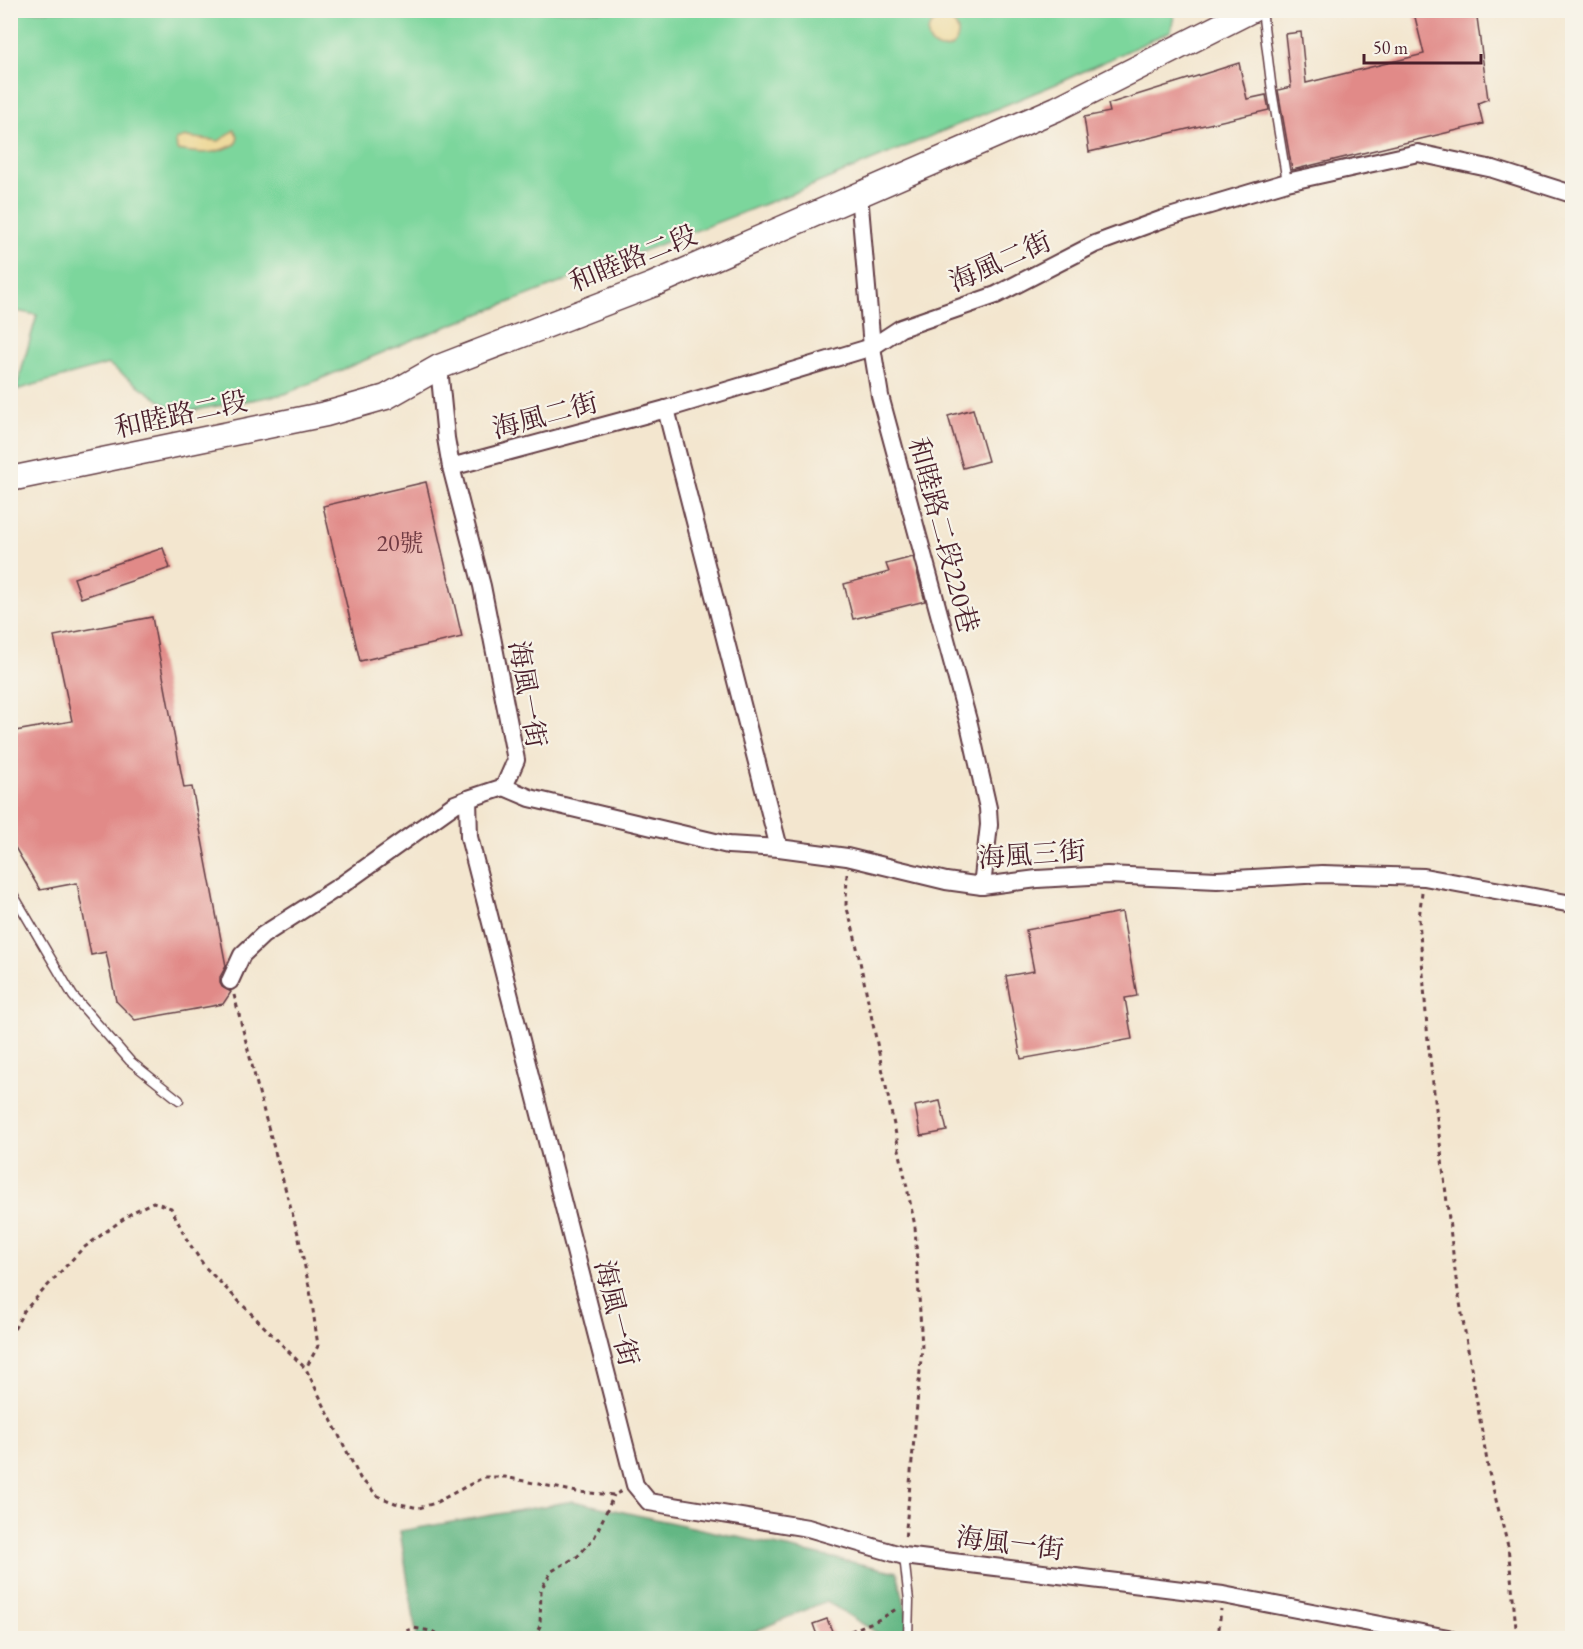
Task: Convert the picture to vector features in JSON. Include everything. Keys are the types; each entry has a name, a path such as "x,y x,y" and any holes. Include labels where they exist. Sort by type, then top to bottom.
{"street":[{"name":"和睦路二段","path":"10,479 326,414 386,397 439,367 652,285 1056,109 1252,10"},
{"name":"海風二街","path":"451,467 666,409 872,347 901,328 996,295 1095,244 1163,219 1287,182 1418,153 1493,169 1572,194"},
{"name":"和睦路二段220巷","path":"859,194 872,347 880,396 969,724 988,808 990,825 982,886"},
{"name":"海風一街","path":"439,367 451,467 482,586 516,760 504,787"},
{"path":"666,409 779,848"},
{"path":"230,981 242,955 263,935 342,884 455,804 504,787"},
{"name":"海風三街","path":"504,787 530,798 728,845 779,848 847,857 946,881 982,886 1037,879 1107,875 1217,880 1322,874 1424,877 1572,904"},
{"name":"海風一街","path":"468,799 470,837 635,1485 649,1502 808,1528 904,1556 1223,1595 1448,1638"}],"lane":[{"path":"1262,10 1287,182"},
{"path":"10,889 73,996 130,1060 179,1100"},
{"path":"904,1556 909,1600 908,1638"}],"path":[{"path":"847,857 846,905 854,933 915,1226 922,1348 904,1556"},
{"path":"1424,877 1419,919 1427,1030 1456,1279 1489,1473 1508,1545 1517,1638"},
{"path":"230,981 298,1234 309,1286 318,1346 306,1369"},
{"path":"10,1337 24,1311 82,1249 133,1212 153,1202 171,1208 187,1240 205,1267 306,1369 360,1478 378,1496 394,1503 419,1508 435,1503 484,1477 505,1477 577,1492 614,1495 635,1485"},
{"path":"534,1638 540,1626 541,1589 552,1571 578,1557 594,1538 614,1495"},
{"path":"1218,1638 1223,1595"},
{"path":"834,1638 880,1619 909,1600"},
{"path":"10,1627 12,1638"},
{"path":"390,1638 413,1628 432,1631 447,1638"}],"green space":[{"path":"10,11 1175,11 1171,31 1056,84 801,190 412,340 285,394 178,413 108,364 16,390 37,315 11,310"},
{"path":"573,1501 897,1572 913,1638 885,1638 826,1601 739,1638 417,1638 400,1531"}],"sand":[{"path":"943,19 949,20 957,28 957,40 949,48 943,49 937,48 929,40 928,34 929,28 937,20"},
{"path":"234,130 238,136 236,144 221,150 200,153 177,150 176,140 186,137 219,141"}],"building":[{"path":"1424,10 1476,10 1488,99 1478,103 1483,124 1292,170 1278,90 1291,87 1285,34 1301,32 1306,83 1424,54 1414,13"},
{"path":"1239,63 1247,99 1266,95 1269,110 1089,152 1084,117 1110,112 1108,104"},
{"path":"973,409 988,461 963,468 948,416"},
{"path":"426,482 462,637 360,661 323,506"},
{"path":"163,548 170,568 81,598 74,578"},
{"path":"913,557 925,601 853,619 844,584 889,572 886,564"},
{"path":"152,617 184,788 192,787 226,966 220,977 220,983 222,987 231,992 223,1004 135,1020 116,1001 106,952 91,955 77,883 40,890 10,839 10,732 72,721 54,636"},
{"path":"1122,912 1137,996 1125,998 1132,1039 1021,1059 1006,976 1034,971 1026,930"},
{"path":"940,1101 947,1131 921,1136 915,1106"},
{"path":"827,1619 835,1638 818,1638 813,1624"}]}
